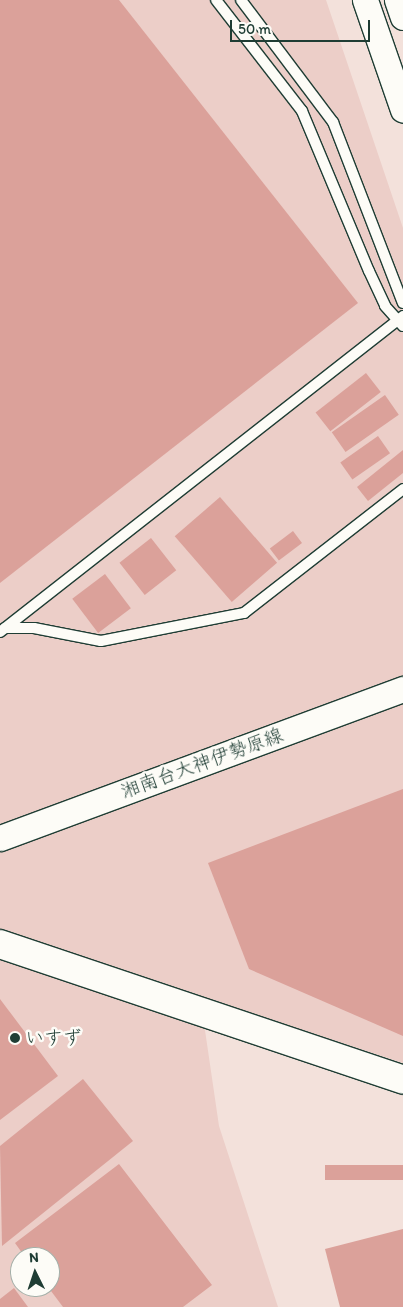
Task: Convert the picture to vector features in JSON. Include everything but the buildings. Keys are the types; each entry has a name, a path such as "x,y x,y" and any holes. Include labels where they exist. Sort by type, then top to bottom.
{"main road":[{"path":"0,944 403,1080"}],"street":[{"path":"364,0 403,110"},
{"path":"397,0 403,17"},
{"name":"湘南台大神伊勢原線","path":"0,838 403,688"}],"lane":[{"path":"2,630 401,321 368,271 302,111 216,0"},
{"path":"241,0 334,122 403,303"},
{"path":"2,630 34,628 110,641 244,613 403,489"}],"shaded area":[{"path":"0,0 326,0 403,228 403,1063 200,996 219,1126 278,1307 0,1307"}],"place":[{"name":"いすず","path":"15,1038"}]}
